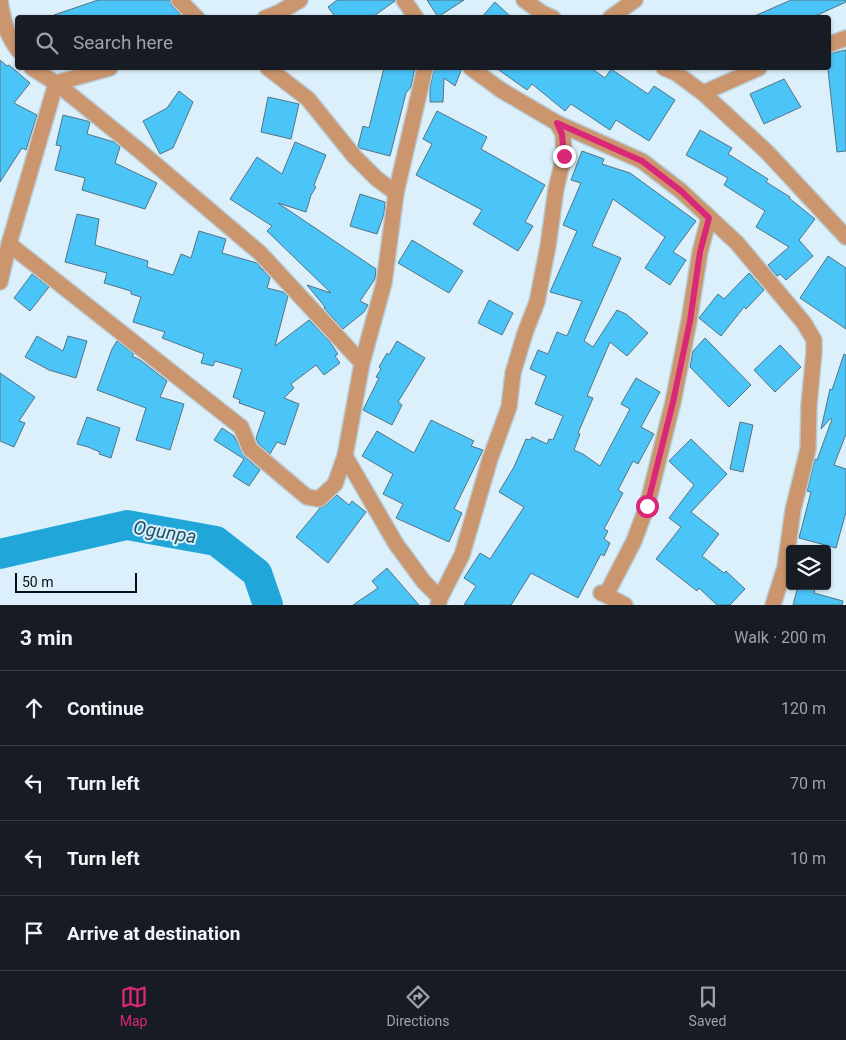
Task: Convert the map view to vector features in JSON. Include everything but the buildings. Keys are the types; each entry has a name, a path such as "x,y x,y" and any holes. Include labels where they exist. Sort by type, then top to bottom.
{"street":[{"path":"179,0 194,15"},
{"path":"272,15 300,0"},
{"path":"404,0 414,15"},
{"path":"524,0 548,15"},
{"path":"614,15 635,0"},
{"path":"0,1 4,26 15,46"},
{"path":"831,44 846,38"},
{"path":"35,70 56,83 260,253 362,363"},
{"path":"56,83 103,70"},
{"path":"271,70 308,98 354,156 377,179 396,193"},
{"path":"9,244 241,427 250,449 308,497 319,499 335,484 345,456 362,363 384,283 396,193 424,70"},
{"path":"473,70 501,90 557,123 642,161 681,191 737,243 804,323 814,340 808,449 793,510 785,567 773,605"},
{"path":"669,70 676,73 703,93 767,152 846,237"},
{"path":"703,93 755,70"},
{"path":"0,282 9,244 56,83"},
{"path":"345,456 396,544 439,601 462,555 490,459 509,407 513,373 537,302 548,246 556,189 564,156 562,134 557,123"},
{"path":"625,605 603,594 634,541 647,506 673,402 690,321 700,252 709,218"}],"waterway":[{"name":"Ogunpa","path":"0,554 127,525 216,541 257,573 268,605"}],"route":[{"path":"564,156 562,134 557,123 642,161 681,191 709,218 700,252 690,321 673,402 647,506"}]}
